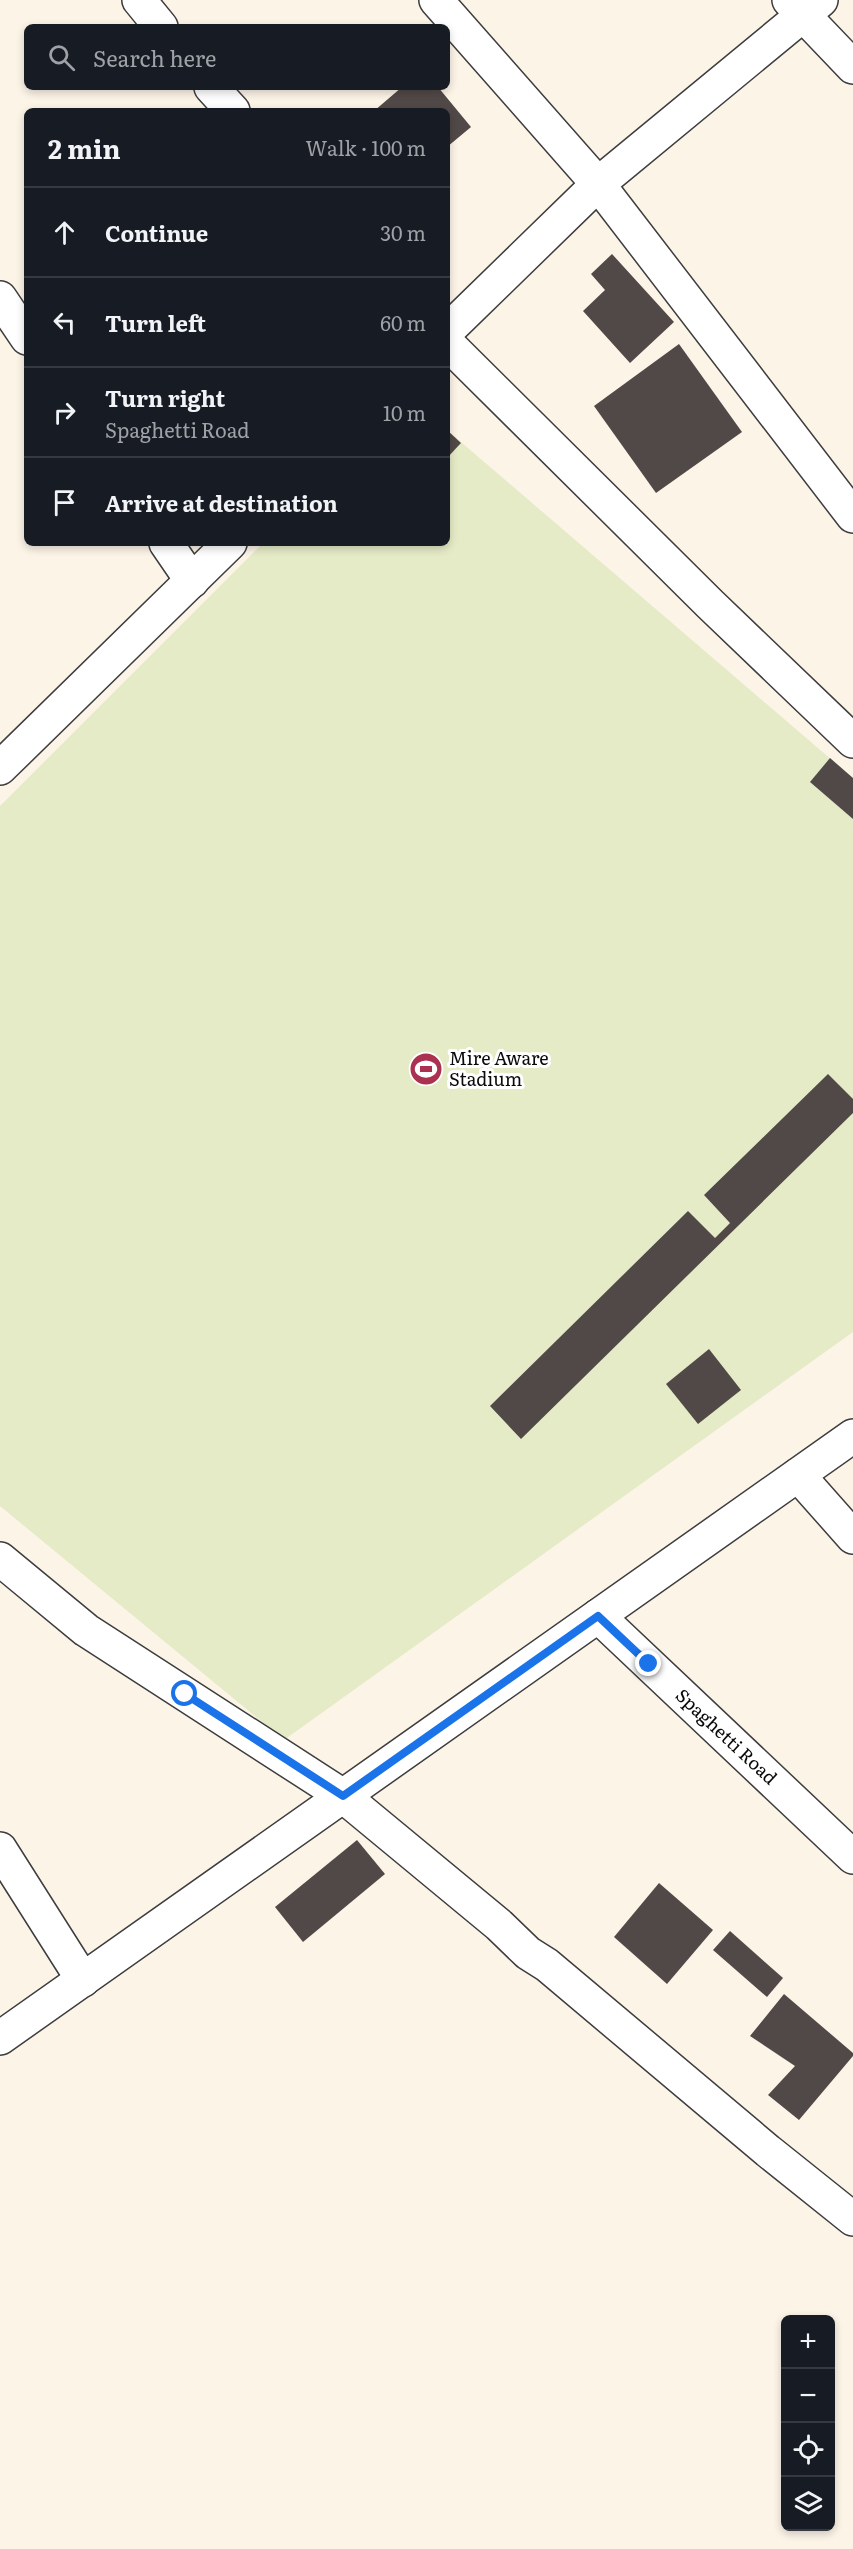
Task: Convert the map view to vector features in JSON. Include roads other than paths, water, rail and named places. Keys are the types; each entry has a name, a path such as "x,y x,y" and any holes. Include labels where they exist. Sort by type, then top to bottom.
{"street":[{"path":"139,0 159,24"},
{"path":"436,0 598,184 853,516"},
{"path":"450,328 598,184 805,5 853,67"},
{"path":"214,90 230,108"},
{"path":"0,298 24,334"},
{"path":"450,346 710,604 853,741"},
{"path":"168,546 192,580"},
{"path":"1,764 227,546"},
{"path":"0,2038 853,1436"},
{"path":"798,1475 853,1537"},
{"path":"0,1559 86,1630 343,1796 499,1925 528,1953 547,1965 768,2151 853,2219"},
{"name":"Spaghetti Road","path":"598,1616 853,1857"},
{"path":"0,1849 83,1980"}],"place":[{"name":"Mire Aware Stadium","path":"426,1069"}]}
